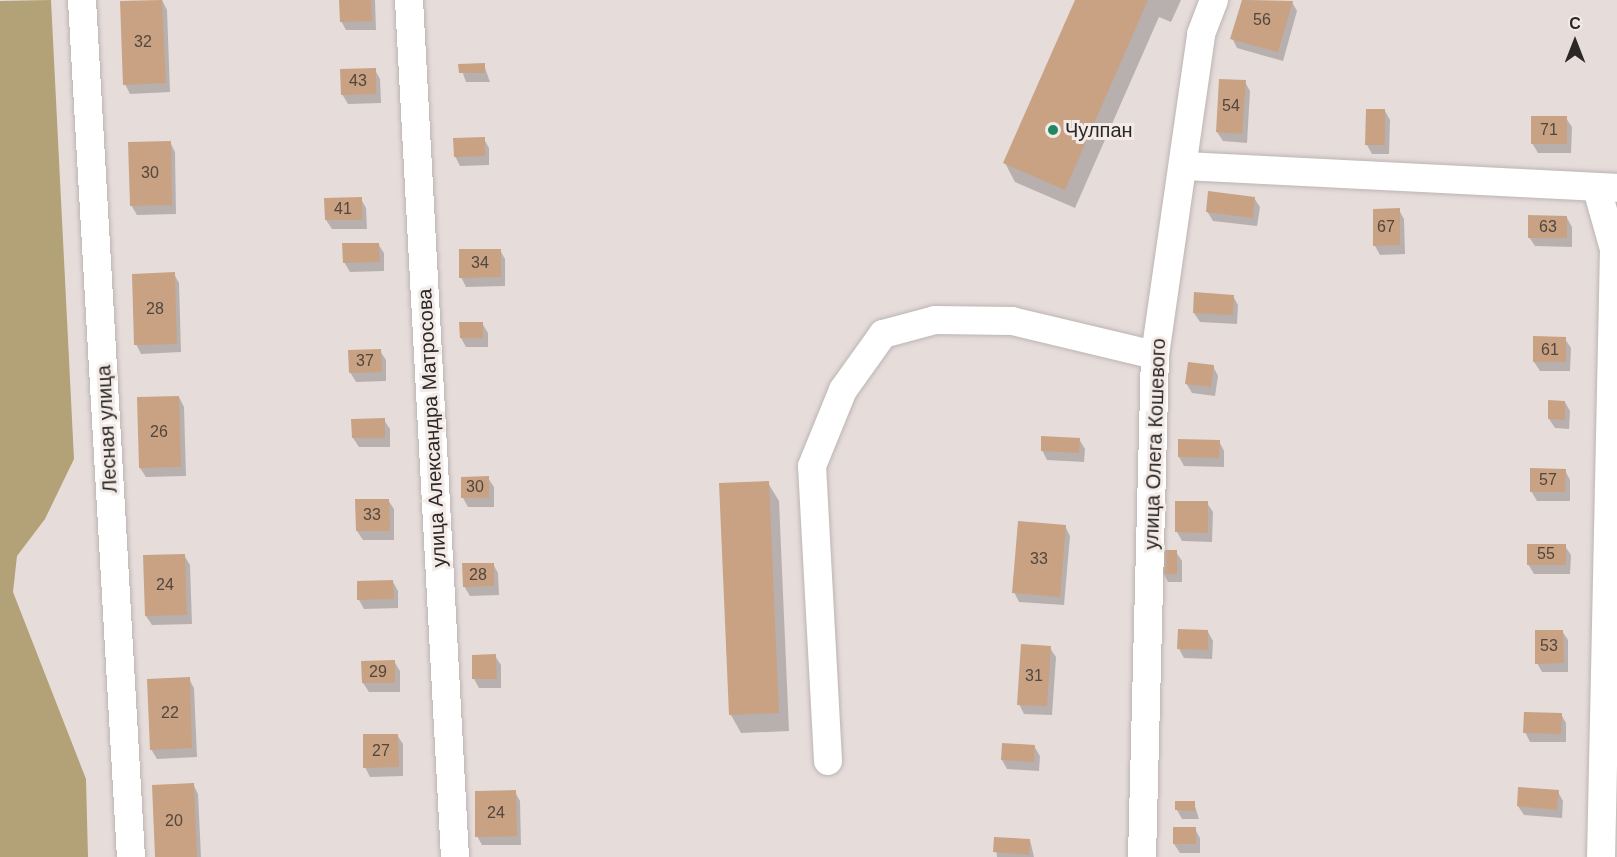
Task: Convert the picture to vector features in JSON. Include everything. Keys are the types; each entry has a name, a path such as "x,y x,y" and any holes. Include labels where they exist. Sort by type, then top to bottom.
{"street":[{"name":"Лесная улица","path":"82,0 131,857"},
{"name":"улица Александра Матросова","path":"409,0 455,857"},
{"name":"улица Олега Кошевого","path":"1142,857 1155,355 1202,34 1214,0"},
{"path":"1184,166 1607,189 1614,249 1602,857"},
{"path":"828,761 812,466 843,390 883,334 935,320 1012,321 1155,355"}],"shaded area":[{"path":"51,0 74,459 45,519 17,556 13,592 86,779 88,857 0,857 0,1"}],"building":[{"path":"162,0 166,83 123,85 120,1"},
{"path":"339,0 371,0 372,21 340,22"},
{"path":"1075,0 1148,0 1065,190 1003,163"},
{"path":"1242,0 1293,1 1278,52 1230,39"},
{"path":"485,63 485,73 459,73 458,64"},
{"path":"376,68 376,94 341,95 340,69"},
{"path":"1219,79 1246,80 1242,134 1216,132"},
{"path":"1366,109 1385,109 1385,145 1365,145"},
{"path":"1531,116 1567,116 1567,144 1531,144"},
{"path":"485,137 485,156 454,157 453,138"},
{"path":"171,141 172,205 130,206 128,142"},
{"path":"1208,191 1255,197 1253,218 1206,212"},
{"path":"362,197 362,220 325,220 324,198"},
{"path":"1400,208 1400,245 1373,246 1373,209"},
{"path":"1528,215 1567,216 1567,238 1528,238"},
{"path":"342,243 379,243 380,262 343,263"},
{"path":"459,249 501,249 501,277 459,278"},
{"path":"175,272 177,344 134,345 132,274"},
{"path":"1194,292 1234,295 1233,315 1193,313"},
{"path":"459,322 483,322 483,338 460,338"},
{"path":"1533,336 1566,337 1566,362 1533,362"},
{"path":"381,349 382,372 349,373 348,350"},
{"path":"1188,362 1214,365 1211,387 1185,384"},
{"path":"179,396 181,467 139,468 137,397"},
{"path":"1548,400 1565,401 1565,420 1548,419"},
{"path":"385,418 385,438 352,438 351,419"},
{"path":"1041,436 1080,438 1079,453 1041,451"},
{"path":"1178,439 1220,440 1219,458 1178,457"},
{"path":"1530,468 1566,469 1565,492 1530,492"},
{"path":"489,476 489,498 461,498 461,477"},
{"path":"769,481 779,713 729,715 719,483"},
{"path":"355,499 389,499 390,531 356,531"},
{"path":"1175,501 1208,501 1208,533 1175,532"},
{"path":"1018,521 1066,525 1060,597 1012,593"},
{"path":"1527,544 1566,544 1566,565 1527,565"},
{"path":"1161,550 1177,550 1177,574 1161,574"},
{"path":"185,554 187,615 145,616 143,555"},
{"path":"462,563 494,563 494,586 463,587"},
{"path":"393,580 394,599 357,600 357,581"},
{"path":"1178,629 1208,630 1208,650 1177,649"},
{"path":"1535,630 1563,630 1564,663 1535,664"},
{"path":"1021,644 1051,646 1047,706 1017,705"},
{"path":"496,654 497,679 472,679 472,655"},
{"path":"395,660 395,683 362,683 361,661"},
{"path":"190,677 192,748 150,750 147,679"},
{"path":"1524,712 1562,713 1561,734 1523,733"},
{"path":"363,734 398,734 399,767 363,768"},
{"path":"1002,743 1035,745 1034,762 1001,760"},
{"path":"194,783 197,857 155,857 152,785"},
{"path":"1518,787 1559,790 1557,810 1517,806"},
{"path":"516,790 517,836 475,837 475,791"},
{"path":"1175,801 1195,801 1195,811 1175,810"},
{"path":"1173,827 1196,827 1196,844 1173,844"},
{"path":"994,837 1030,839 1029,855 993,852"}],"place":[{"name":"Чулпан","path":"1053,130"}]}
